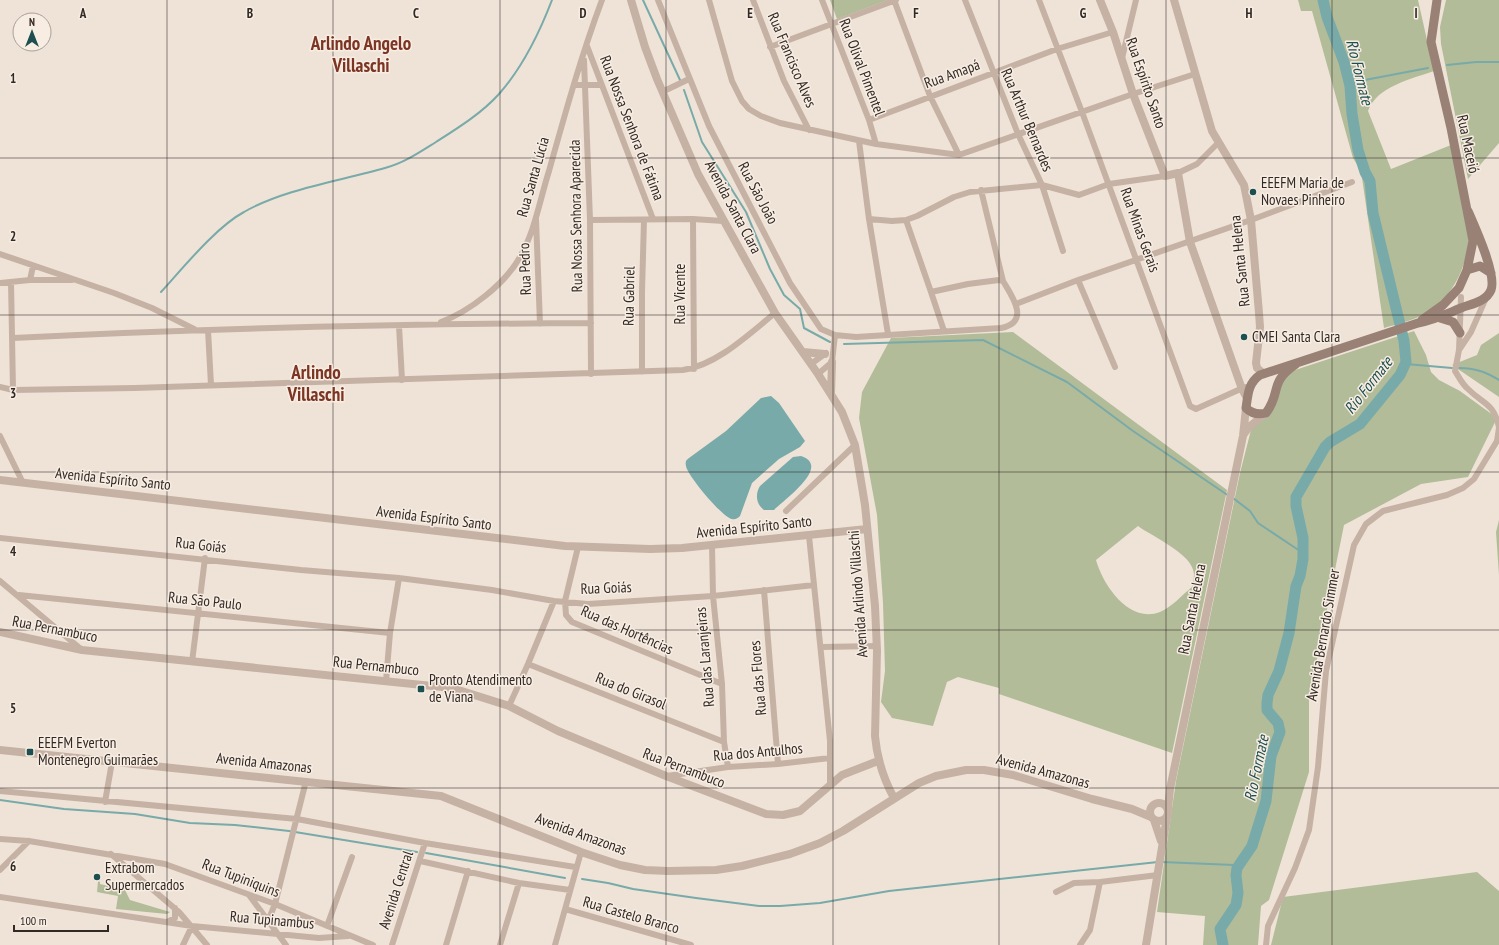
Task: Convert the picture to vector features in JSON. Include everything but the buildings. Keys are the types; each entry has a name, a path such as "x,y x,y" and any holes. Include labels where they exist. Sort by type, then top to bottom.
{"main road":[{"name":"Rua Maceió","path":"1418,323 1460,293 1467,270 1473,241 1468,211 1431,42 1437,0"},
{"name":"Rua Maceió","path":"1264,374 1418,323 1440,318 1460,308 1477,303 1491,290 1491,273 1485,253 1468,211"},
{"path":"1467,270 1480,266 1491,273"},
{"path":"1460,293 1469,303 1477,303"},
{"path":"1440,318 1453,322 1460,333"},
{"name":"Rua Maceió","path":"1275,387 1285,372 1296,364"},
{"path":"1251,383 1256,378 1264,374"},
{"name":"Rua Santa Helena","path":"1264,374 1273,381 1275,387 1272,405 1266,413"},
{"name":"Rua Santa Helena","path":"1246,408 1251,383"},
{"path":"1246,408 1255,414 1266,413"}],"street":[{"name":"Rua Santa Lúcia","path":"436,324 472,306 511,270 526,245 574,84 602,0"},
{"name":"Avenida Santa Clara","path":"631,0 645,47 662,92 698,174 775,313 818,374 842,412"},
{"name":"Rua São João","path":"658,0 689,79 722,152 790,283 821,329 835,335 856,337 1008,327 1017,319 1018,312 1016,304"},
{"path":"710,0 732,81 742,101 749,109 761,116 809,130 876,144 959,155 1194,74"},
{"name":"Rua Francisco Alves","path":"753,0 784,81 809,130"},
{"name":"Rua Olival Pimentel","path":"822,0 869,120 876,144"},
{"path":"770,47 894,0 930,96 959,155"},
{"name":"Rua Arthur Bernardes","path":"965,0 1018,134 1042,185 1063,251"},
{"name":"Rua Minas Gerais","path":"1039,0 1109,184 1190,406 1196,408 1242,389 1251,383"},
{"name":"Rua Espírito Santo","path":"1100,0 1113,32 1133,94 1165,176"},
{"path":"1122,60 1136,0"},
{"name":"Rua Santa Helena","path":"1174,0 1194,74 1212,131 1244,185 1251,220 1260,327 1256,363 1257,368 1264,374"},
{"name":"Rua Amapá","path":"869,120 1057,48 1113,32"},
{"name":"Rua Nossa Senhora de Fátima","path":"587,46 600,85 653,219"},
{"name":"Rua Nossa Senhora Aparecida","path":"583,57 590,220 591,374"},
{"path":"662,92 689,79"},
{"path":"574,84 585,86 600,85"},
{"path":"859,141 869,219 888,334"},
{"path":"869,219 892,221 906,220 954,197 981,190 1042,185 1079,195 1109,184 1178,173 1197,164 1221,145"},
{"path":"1178,173 1190,242 1242,389 1247,398"},
{"path":"981,190 1003,281 1016,304 1078,280 1190,242 1352,182"},
{"name":"Rua Pedro","path":"536,213 540,324"},
{"path":"590,220 693,219 723,221"},
{"name":"Rua Vicente","path":"693,219 694,369"},
{"name":"Rua Gabriel","path":"642,372 644,220"},
{"path":"906,220 944,331"},
{"path":"0,254 32,266 78,280 152,308 195,330"},
{"path":"30,280 32,266"},
{"path":"0,284 30,280 78,280"},
{"path":"1078,280 1115,367"},
{"path":"931,292 968,284 1003,281"},
{"path":"11,282 13,390"},
{"name":"Avenida Bernardo Simmer","path":"1459,350 1471,332 1483,304 1491,290"},
{"name":"Avenida Bernardo Simmer","path":"1266,945 1268,926 1295,868 1309,830 1318,767 1326,671 1354,545 1366,524 1384,511 1447,495 1463,488 1474,479 1497,441 1499,428 1496,414 1488,404 1467,389 1455,371 1459,350 1460,293"},
{"path":"0,387 13,390 211,385 591,374 694,369 719,356 775,313"},
{"path":"13,338 195,330 436,324 591,324"},
{"path":"399,326 402,380"},
{"path":"208,330 211,385"},
{"path":"832,395 832,362 835,335"},
{"path":"811,364 833,350"},
{"path":"803,352 825,354"},
{"path":"818,374 832,362"},
{"name":"Rua Santa Helena","path":"1167,813 1170,788 1243,436 1246,408"},
{"name":"Avenida Arlindo Villaschi","path":"842,412 855,444 865,505 875,606 877,646 875,736 878,761 894,798"},
{"name":"Rua Santa Helena","path":"1243,436 1249,427 1266,413"},
{"path":"0,436 23,483"},
{"path":"786,511 855,444"},
{"name":"Avenida Espírito Santo","path":"0,480 162,498 432,532 578,547 650,549 712,546 867,529"},
{"path":"809,536 821,646 830,758 830,784"},
{"name":"Rua Goiás","path":"0,538 205,558 301,570 399,578 492,590 554,601 588,604 713,596 814,585"},
{"name":"Rua das Laranjeiras","path":"712,546 713,596 722,684 724,742 728,767"},
{"name":"Rua das Hortências","path":"578,547 565,601 566,615 572,622 722,684"},
{"path":"192,662 205,558"},
{"path":"386,681 390,634 399,578"},
{"path":"0,581 82,650"},
{"name":"Rua das Flores","path":"764,590 778,764"},
{"name":"Rua São Paulo","path":"18,595 390,634"},
{"path":"509,706 554,601"},
{"name":"Rua Pernambuco","path":"0,632 82,650 452,688 509,706 558,731 666,776 756,811 774,815 783,815 800,811 830,784 851,771 878,761"},
{"path":"821,646 877,646"},
{"name":"Rua do Girasol","path":"528,664 724,742"},
{"name":"Avenida Amazonas","path":"0,750 441,796 581,852 620,865 645,870 692,872 742,866 790,854 820,843 867,816 894,798 936,776 950,772 984,770 1013,775 1092,799 1132,809 1153,819"},
{"name":"Rua dos Antulhos","path":"666,776 728,767 778,764 830,758"},
{"path":"105,802 112,762"},
{"path":"268,922 275,904 297,822 306,781"},
{"name":"Rua Santa Helena","path":"1155,804 1170,788"},
{"path":"0,791 66,796 105,802 297,822 576,867"},
{"path":"1146,945 1167,813 1165,804 1155,804 1149,811 1162,844"},
{"name":"Avenida Amazonas","path":"1132,809 1146,808 1155,804"},
{"path":"1153,819 1161,821 1167,813"},
{"name":"Rua Tupiniquins","path":"0,839 29,841 165,864 275,904 374,945"},
{"path":"0,870 29,841"},
{"name":"Avenida Central","path":"392,945 425,843"},
{"path":"555,945 581,852"},
{"path":"111,854 175,908 192,926 206,945"},
{"path":"327,926 352,857"},
{"path":"420,861 519,883 570,890"},
{"path":"446,945 468,871"},
{"path":"1056,892 1074,883 1100,882 1158,875"},
{"path":"1080,945 1090,930 1100,882"},
{"path":"500,945 519,883"},
{"path":"250,895 286,945"},
{"name":"Rua Tupinambus","path":"0,897 192,926 319,938 350,936"},
{"path":"165,922 175,918 175,908"},
{"name":"Rua Castelo Branco","path":"565,909 691,945"},
{"path":"183,945 192,926"},
{"path":"665,945 667,938"}],"green space":[{"path":"830,0 888,0 837,19"},
{"path":"1298,0 1418,0 1434,71 1387,89 1379,95 1368,111 1391,169 1451,145 1469,241 1460,274 1449,293 1433,309 1414,319 1384,328 1361,171 1353,158 1312,11 1301,11"},
{"path":"1446,0 1499,0 1499,143 1468,179 1441,44 1440,27"},
{"path":"1414,331 1426,355 1431,372 1439,380 1460,391 1497,418 1468,477 1421,484 1344,525 1309,699 1309,772 1269,900 1261,906 1258,945 1203,945 1205,916 1157,912 1176,781 1240,473 1252,426 1264,417 1277,385 1289,372"},
{"path":"1013,332 1227,490 1172,753 999,694 999,688 958,677 947,682 933,726 892,718 881,702 885,671 883,603 877,515 859,418 862,392 891,338","holes":["1138,526 1180,553 1192,567 1194,574 1192,587 1177,601 1160,612 1149,614 1138,612 1119,600 1111,591 1099,570 1096,560"]},
{"path":"1499,333 1499,397 1452,365 1477,355 1481,345"},
{"path":"1499,520 1499,575 1496,532"},
{"path":"1477,872 1499,891 1499,945 1271,945 1283,897"},
{"path":"98,881 100,884 125,890 130,900 170,912 167,914 116,909 118,896 97,892"}],"water":[{"path":"771,396 779,403 805,441 800,447 779,459 752,483 740,516 736,519 732,519 721,512 692,478 688,471 686,461 726,431 761,398"},
{"path":"801,456 809,461 811,467 809,475 803,483 774,510 764,510 761,508 757,499 757,492 760,486 793,457"}],"waterway":[{"path":"161,292 222,227 244,212 294,191 368,173 399,163 424,150 469,120 485,108 508,84 516,73 536,38 552,0"},
{"path":"643,0 680,80"},
{"name":"Rio Formate","path":"1223,945 1220,929 1236,905 1238,893 1236,875 1237,868 1252,846 1266,801 1271,756 1280,732 1278,723 1267,710 1267,703 1268,695 1279,671 1289,633 1296,586 1300,576 1303,559 1303,538 1296,506 1296,497 1325,447 1330,442 1360,424 1400,375 1406,362 1404,341 1373,213 1370,181 1365,172 1358,150 1352,114 1350,86 1344,62 1327,17 1323,0"},
{"path":"1447,65 1476,62 1499,62"},
{"path":"1349,83 1428,68"},
{"path":"684,90 702,142 746,212 770,269 784,295 800,309 804,328 830,342"},
{"path":"844,344 983,340 1067,382 1133,431 1229,496"},
{"path":"1406,364 1452,368"},
{"path":"1459,368 1480,371 1499,380"},
{"path":"1233,498 1250,511 1258,523 1303,553"},
{"path":"0,800 64,809 135,814 190,823 235,825 289,831 417,852"},
{"path":"426,853 565,878"},
{"path":"582,879 633,889 696,898 759,906 780,906 820,903 889,891 1158,862"},
{"path":"1162,862 1234,865 1237,867"}],"place":[{"name":"EEEFM Maria de Novaes Pinheiro","path":"1253,192"},
{"name":"CMEI Santa Clara","path":"1244,337"},
{"name":"Pronto Atendimento de Viana","path":"421,689"},
{"name":"EEEFM Everton Montenegro Guimarães","path":"30,752"},
{"name":"Extrabom Supermercados","path":"97,877"}],"district":[{"name":"Arlindo Angelo Villaschi","path":"361,54"},
{"name":"Arlindo Villaschi","path":"316,383"}]}
